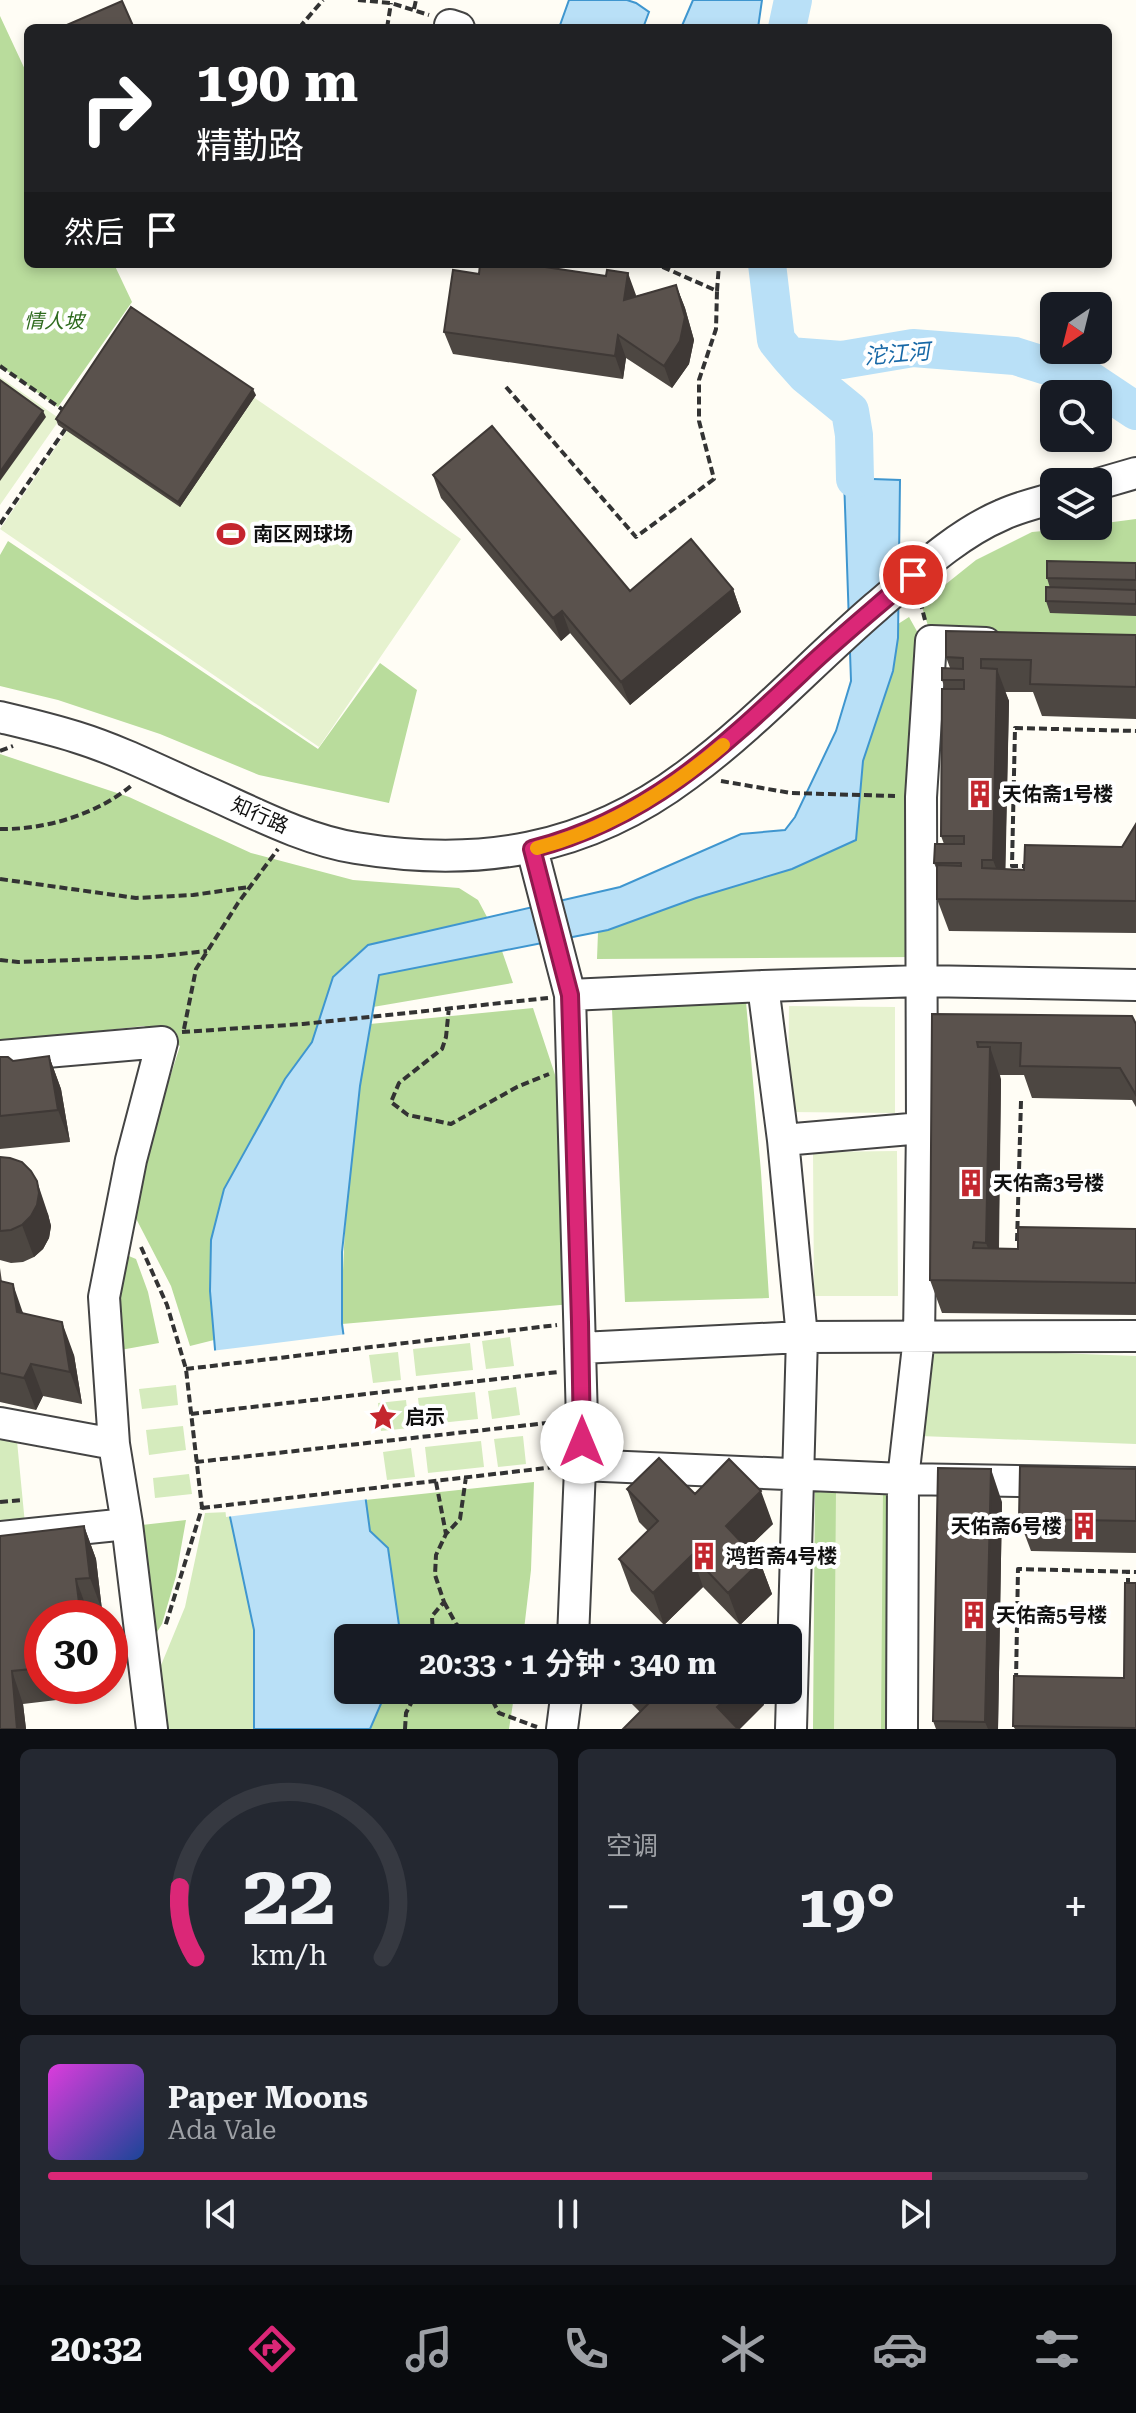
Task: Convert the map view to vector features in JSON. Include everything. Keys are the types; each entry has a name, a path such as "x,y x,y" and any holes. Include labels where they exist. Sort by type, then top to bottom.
{"street":[{"name":"知行路","path":"0,717 76,737 292,829 350,847 446,857 532,849 623,814 688,775 913,575 972,530 1004,514 1040,502"},
{"path":"902,1729 903,1479 919,1337 921,797 931,641 1010,644"},
{"path":"532,849 570,995 582,1420 574,1624"},
{"path":"570,995 921,981 1136,985"},
{"path":"763,986 783,1140 802,1337 791,1729"},
{"path":"0,1056 173,1037 131,1160 104,1297 114,1444 152,1729"},
{"path":"783,1140 922,1128"},
{"path":"581,1347 802,1337 1136,1336"},
{"path":"0,1423 114,1444"},
{"path":"581,1465 903,1479 1136,1483"},
{"path":"0,1537 127,1524"},
{"path":"562,1729 565,1704"}],"path":[{"path":"304,24 323,0"},
{"path":"358,0 414,9 447,24"},
{"path":"414,9 416,0"},
{"path":"388,24 391,3"},
{"path":"665,268 717,291"},
{"path":"506,387 636,537 714,479 699,421 699,380 716,329 719,268"},
{"path":"0,366 66,412"},
{"path":"0,524 73,418"},
{"path":"913,575 931,641"},
{"path":"1043,867 1012,866 1015,728 1136,731"},
{"path":"0,829 25,830 76,816 115,800 152,768"},
{"path":"688,775 791,793 869,795"},
{"path":"292,829 249,887 196,969 173,1037 570,995"},
{"path":"0,879 136,898 193,895 249,887"},
{"path":"0,960 152,957 207,951"},
{"path":"449,1007 442,1049 399,1083 391,1102 408,1115 451,1124 541,1076 572,1069"},
{"path":"1021,1101 1017,1242 1032,1242"},
{"path":"121,1211 149,1262 167,1305 186,1369 202,1508 169,1621 145,1665"},
{"path":"186,1369 365,1348 581,1347"},
{"path":"191,1414 370,1393 581,1347"},
{"path":"196,1462 582,1420"},
{"path":"202,1508 581,1465"},
{"path":"456,1624 435,1575 436,1555 446,1534 460,1519 466,1477"},
{"path":"436,1481 446,1534"},
{"path":"0,1502 23,1500"},
{"path":"1016,1685 1018,1569 1136,1572"},
{"path":"1128,1571 1128,1586"},
{"path":"432,1624 432,1616 444,1602"},
{"path":"405,1729 406,1713 411,1704"},
{"path":"494,1704 499,1713 543,1729"}],"green space":[{"name":"情人坡","path":"0,16 24,67 24,268 116,268 132,302 58,407 0,366"},
{"name":"南区网球场","path":"142,321 461,539 319,747 0,529"},
{"path":"0,377 60,419 0,505"},
{"path":"1136,519 1136,635 932,638 921,604 976,560 1032,532 1040,531 1040,540 1112,540 1112,522"},
{"path":"8,541 318,749 380,663 417,690 389,803 259,775 160,734 58,700 0,686 0,555"},
{"path":"909,617 923,642 914,957 597,959 598,932 792,869 856,840 863,761 893,671 898,624"},
{"path":"0,754 129,797 251,853 353,880 459,888 478,900 487,917 368,945 333,977 312,1042 285,1079 224,1190 211,1240 210,1291 214,1340 190,1346 171,1286 129,1205 180,1046 144,1026 0,1042"},
{"path":"502,951 513,983 373,1007 379,975"},
{"path":"746,1002 769,1298 625,1302 612,1009"},
{"path":"789,1006 895,1007 895,1113 788,1112"},
{"path":"533,1008 564,1102 572,1304 342,1324 350,1173 370,1024"},
{"path":"897,1151 898,1296 814,1296 813,1152"},
{"path":"124,1254 136,1259 148,1292 159,1343 115,1351 112,1275"},
{"path":"510,1337 514,1366 486,1369 482,1341"},
{"path":"470,1343 473,1370 416,1376 413,1349"},
{"path":"923,1348 1136,1356 1136,1444 920,1436"},
{"path":"398,1352 401,1380 373,1383 369,1355"},
{"path":"176,1385 178,1405 142,1409 139,1389"},
{"path":"516,1387 520,1415 492,1419 488,1391"},
{"path":"475,1392 478,1419 421,1425 418,1398"},
{"path":"406,1400 409,1428 381,1431 378,1403"},
{"path":"183,1426 186,1450 149,1455 146,1430"},
{"path":"523,1436 526,1464 498,1467 494,1439"},
{"path":"0,1438 17,1441 25,1524 0,1526"},
{"path":"481,1441 484,1467 428,1473 425,1447"},
{"path":"411,1448 415,1477 387,1480 383,1452"},
{"path":"189,1474 192,1494 155,1498 153,1478"},
{"path":"534,1482 531,1570 525,1624 399,1624 370,1532 365,1500"},
{"path":"815,1483 899,1484 897,1729 813,1729"},
{"path":"836,1489 883,1490 881,1729 834,1729"},
{"path":"229,1512 254,1630 254,1729 160,1729 157,1675 185,1607 205,1513"},
{"path":"186,1520 176,1576 162,1624 147,1648 133,1526"},
{"path":"381,1704 513,1704 509,1729 370,1729"}],"water":[{"path":"569,0 627,0 649,12 644,24 560,24"},
{"path":"693,0 762,0 759,24 683,24"},
{"path":"844,478 900,480 898,638 893,671 863,761 856,840 792,869 696,898 608,930 379,975 360,1086 342,1252 342,1324 370,1531 388,1548 399,1624 334,1624 334,1704 381,1704 370,1729 254,1729 254,1630 229,1512 210,1291 211,1240 224,1189 285,1079 312,1042 333,977 368,945 620,887 741,834 785,830 795,817 836,731 851,681"}],"pier":[{"path":"347,1334 369,1499 226,1517 211,1351"}],"building":[{"path":"122,1 132,24 69,24"},
{"path":"480,268 552,268 606,276 607,270 628,273 624,300 676,285 685,317 680,341 664,366 618,335 615,356 444,332 453,270 479,274"},
{"path":"131,307 253,389 178,502 56,419"},
{"path":"0,380 43,411 0,472"},
{"path":"492,426 630,591 691,539 733,589 621,682 562,611 553,618 433,475"},
{"path":"1047,561 1136,563 1136,580 1047,578"},
{"path":"1046,587 1136,590 1136,604 1046,601"},
{"path":"946,631 1136,635 1136,687 1030,684 1031,660 981,659 981,668 997,669 993,860 982,860 982,868 1024,870 1025,845 1122,847 1136,824 1136,901 937,899 937,865 961,866 961,863 934,863 935,844 964,844 964,836 941,836 942,689 964,689 964,680 942,680 942,668 963,669 963,658 946,657"},
{"path":"932,1014 1132,1016 1136,1024 1136,1095 1120,1068 1020,1066 1021,1043 977,1042 978,1047 990,1047 986,1243 974,1242 973,1248 1018,1249 1018,1227 1136,1229 1136,1283 930,1280"},
{"path":"49,1056 58,1110 0,1116 0,1057 13,1061"},
{"path":"0,1157 22,1162 37,1181 39,1193 37,1205 22,1225 0,1231"},
{"path":"0,1281 13,1284 17,1312 62,1322 70,1372 31,1364 24,1378 0,1373"},
{"path":"659,1458 695,1494 729,1459 761,1491 726,1526 760,1562 728,1593 692,1555 653,1593 619,1559 658,1521 627,1489"},
{"path":"1020,1466 1136,1469 1136,1521 1019,1519"},
{"name":"天佑斋5号楼","path":"938,1468 991,1469 985,1722 933,1721"},
{"path":"84,1526 90,1578 76,1579 79,1600 24,1600 24,1670 12,1671 17,1729 0,1729 0,1536"},
{"path":"1125,1583 1136,1583 1136,1728 1013,1726 1014,1676 1124,1678"},
{"path":"648,1704 720,1704 717,1707 738,1729 623,1729"}],"waterway":[{"name":"沱江河","path":"788,24 793,0"},
{"name":"沱江河","path":"767,268 776,340 789,356 842,360 913,348 1015,356 1088,379 1136,411"},
{"path":"789,356 806,375 850,411 855,479"}],"slow traffic":[{"path":"537,848 623,814 674,785 723,745"}],"place":[{"name":"南区网球场","path":"231,534"},
{"name":"天佑斋1号楼","path":"980,794"},
{"name":"天佑斋3号楼","path":"971,1183"},
{"name":"启示","path":"383,1417"},
{"name":"天佑斋6号楼","path":"1084,1526"},
{"name":"鸿哲斋4号楼","path":"704,1556"},
{"name":"天佑斋5号楼","path":"974,1615"}],"route":[{"path":"582,1442 570,995 532,849 623,814 688,775 913,575"}]}
